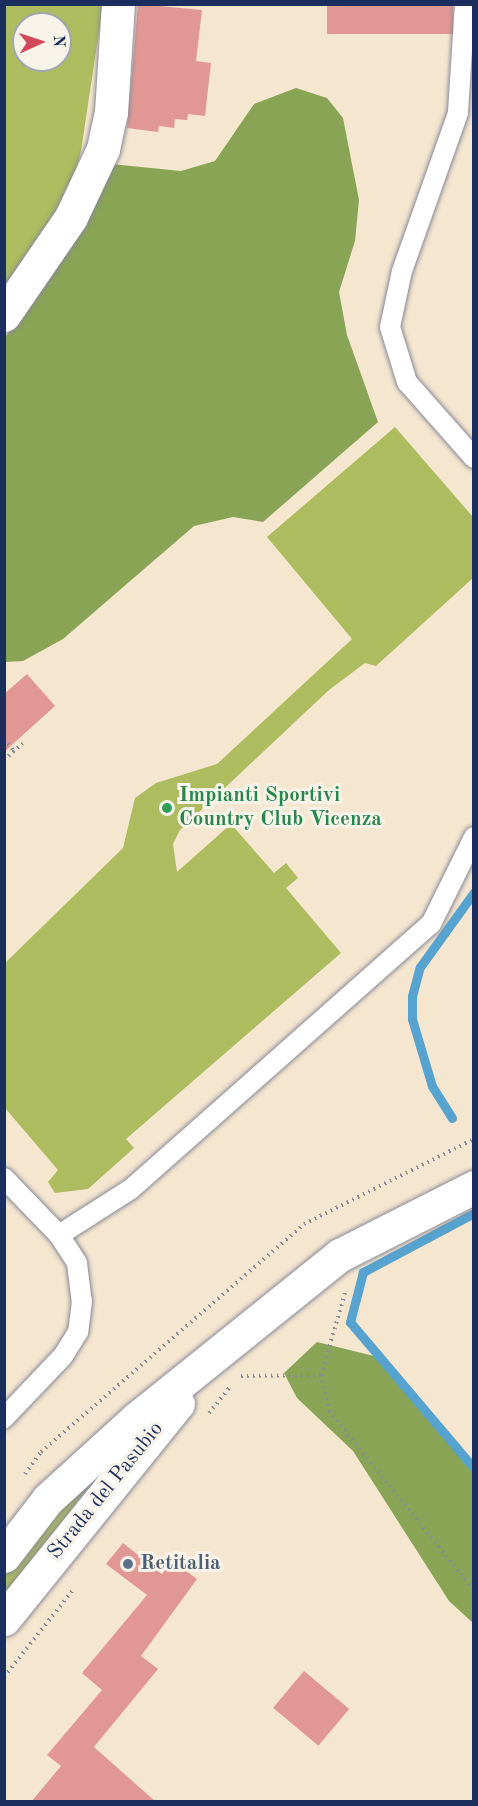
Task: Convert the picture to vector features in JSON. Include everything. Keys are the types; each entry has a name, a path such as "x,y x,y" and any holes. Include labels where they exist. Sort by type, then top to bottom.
{"main road":[{"path":"4,315 72,217 103,149 111,112 118,4"},
{"name":"Strada del Pasubio","path":"4,1556 48,1499 136,1418 209,1364 340,1255 474,1187"},
{"name":"Strada del Pasubio","path":"4,1619 209,1364"}],"lane":[{"path":"465,4 458,112 402,271 390,327 407,382 474,458"},
{"path":"59,1235 131,1189 431,924 474,837"},
{"path":"4,1178 59,1235 76,1263 82,1301 78,1332 63,1356 4,1418"}],"path":[{"path":"4,739 14,751"},
{"path":"4,759 23,743"},
{"path":"347,1285 321,1375 328,1411 474,1591"},
{"path":"203,1421 245,1367"},
{"path":"244,1376 321,1375"},
{"path":"4,1677 77,1584"}],"green space":[{"path":"5,5 103,5 81,151 64,216 5,302"},
{"path":"296,88 327,98 343,118 359,200 355,241 339,292 347,335 378,422 263,522 233,517 194,526 63,639 23,661 5,662 5,337 28,308 111,164 181,171 215,161 254,104"},
{"name":"Impianti Sportivi Country Club Vicenza","path":"395,427 473,517 473,578 376,666 365,663 329,690 180,830 173,844 177,872 231,824 274,873 286,863 298,878 286,888 341,953 126,1139 134,1148 88,1189 55,1193 48,1182 58,1170 5,1108 5,963 123,848 135,798 156,783 217,764 352,639 267,537"},
{"path":"317,1342 382,1358 473,1466 473,1623 449,1601 353,1451 297,1398 284,1373"},
{"path":"121,1442 5,1596 5,1576 67,1495"}],"building":[{"path":"138,4 202,10 196,61 211,63 205,116 188,114 187,120 175,119 174,128 159,126 158,132 127,128"},
{"path":"327,4 453,4 453,34 327,34"},
{"path":"27,674 55,706 4,752 4,694"},
{"path":"123,1543 162,1574 172,1561 197,1579 141,1656 158,1669 94,1747 156,1802 31,1802 61,1766 47,1755 102,1690 82,1673 147,1595 106,1564"},
{"path":"304,1671 349,1709 318,1746 273,1708"}],"waterway":[{"path":"452,1118 432,1086 412,1019 412,996 420,967 474,892"},
{"path":"474,1213 363,1272 350,1322 474,1468"}],"place":[{"name":"Impianti Sportivi Country Club Vicenza","path":"167,808"},
{"name":"Retitalia","path":"128,1564"}]}
